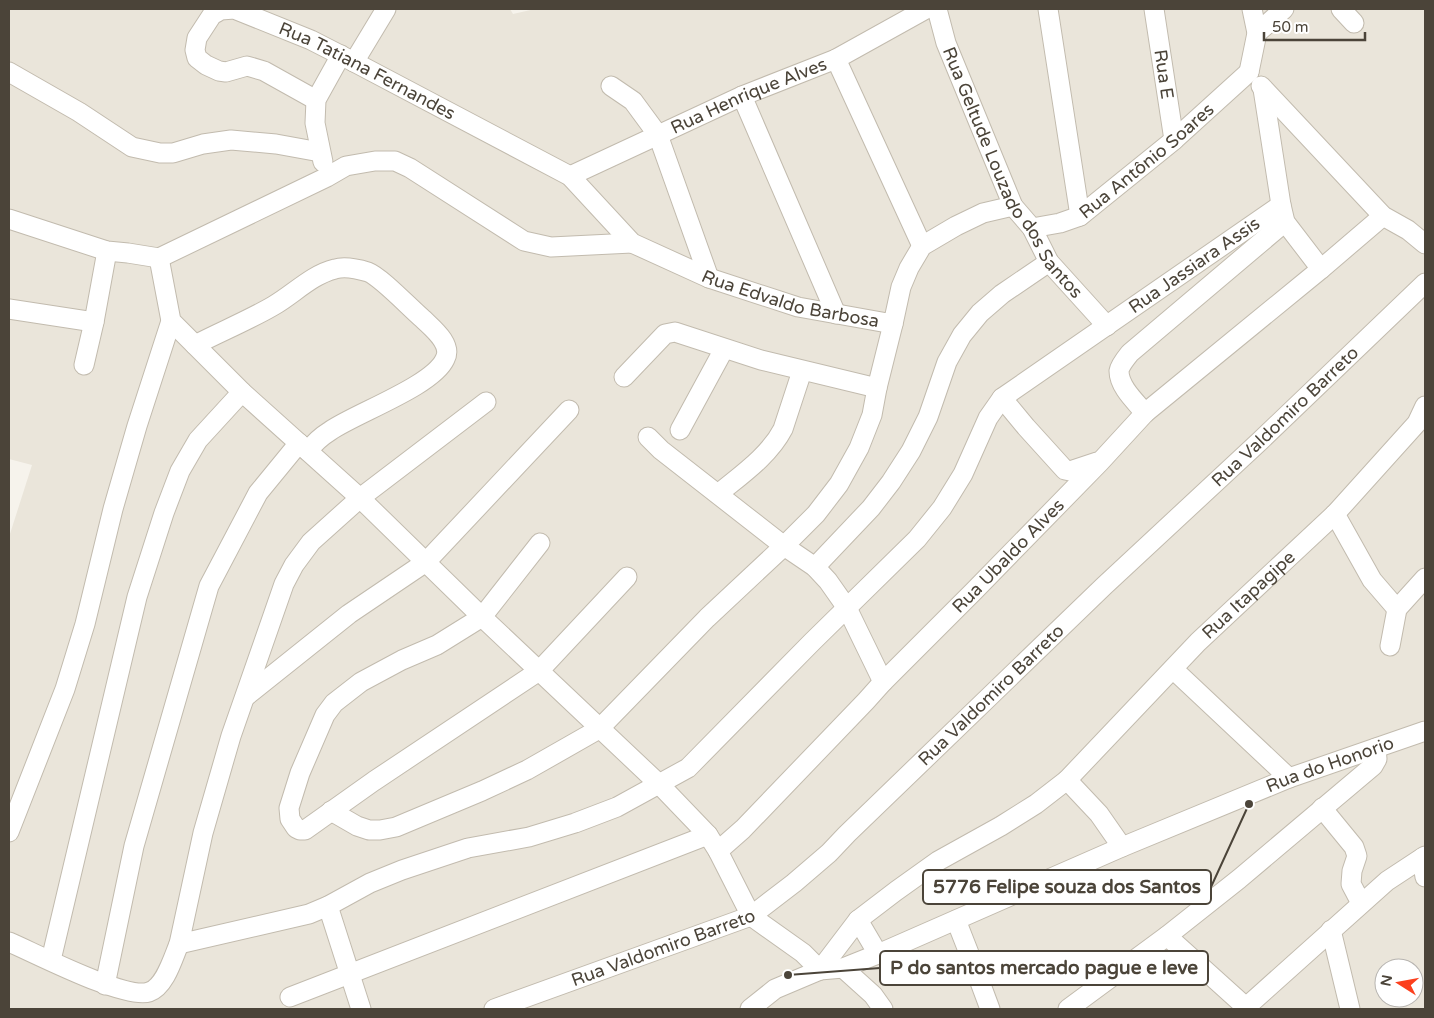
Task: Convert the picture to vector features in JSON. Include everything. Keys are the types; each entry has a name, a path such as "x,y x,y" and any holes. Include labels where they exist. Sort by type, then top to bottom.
{"street":[{"name":"Rua Tatiana Fernandes","path":"316,100 264,71 250,66 226,72 219,71 197,58 195,50 197,38 212,15 221,10 234,9 303,37 347,58 570,176 632,243"},
{"path":"327,177 314,123 316,100 386,9"},
{"name":"Rua Henrique Alves","path":"570,176 742,96 836,59 926,9"},
{"name":"Rua Geltude Louzado dos Santos","path":"936,9 946,43 1013,206 1032,228 1049,262 1107,326"},
{"path":"1048,9 1080,216"},
{"name":"Rua E","path":"1154,9 1174,140"},
{"path":"1252,9 1257,33 1250,72 1384,216 1408,230 1425,244"},
{"path":"1257,33 1284,9"},
{"path":"1341,9 1354,23"},
{"path":"836,59 922,246"},
{"path":"9,72 79,112 132,146 146,150 160,153 173,152 203,144 231,140 276,144 320,152"},
{"name":"Rua Antônio Soares","path":"1032,228 1060,223 1080,216 1174,140 1250,72"},
{"path":"611,86 633,101 658,135 709,278"},
{"path":"1263,88 1283,213 1316,273"},
{"path":"742,96 836,314"},
{"path":"9,219 108,251 159,258 346,166 375,161 395,161 410,168 524,241 551,247 632,243"},
{"name":"Rua Edvaldo Barbosa","path":"632,243 709,278 798,307 893,324 901,287 909,268 922,246 983,213 1013,206"},
{"path":"1145,412 1126,389 1121,379 1119,370 1130,353 1283,213"},
{"name":"Rua Jassiara Assis","path":"1002,398 1107,326 1283,213"},
{"name":"Rua Ubaldo Alves","path":"718,851 743,829 883,682 1100,462 1145,412 1384,216"},
{"path":"84,365 108,251"},
{"path":"9,832 65,689 85,624 113,509 171,320 159,258"},
{"path":"815,567 871,508 892,482 928,417 947,362 962,335 980,313 1002,294 1049,262"},
{"path":"105,985 134,846 209,586 258,493 303,447 316,442 331,430 422,382 441,366 446,359 447,353 440,336 386,286 370,273 353,268 335,269 312,279 274,306 195,345"},
{"name":"Rua Valdomiro Barreto","path":"494,1009 751,916 794,883 829,853 1097,593 1260,441 1425,282"},
{"path":"9,309 94,322"},
{"path":"171,320 242,392 360,498 599,729 660,785 708,835 751,916 803,953 820,970 775,989 750,1009"},
{"path":"332,810 357,826 369,830 396,827 527,770 599,729 707,618 816,514 838,484 859,448 872,415 893,324"},
{"path":"624,377 665,334 676,332 802,371 877,388"},
{"path":"680,430 724,348"},
{"path":"718,494 761,458 778,437 783,429 802,371"},
{"path":"51,960 137,597 164,513 180,471 198,440 242,392"},
{"path":"179,944 309,914 370,883 402,870 468,848 529,837 575,823 617,807 688,768 917,539 942,508 963,474 988,418 1002,398 1026,428 1065,470 1070,471 1084,465 1100,462"},
{"path":"9,942 105,985 136,994 149,992 158,987 166,975 179,944 203,833 231,736 284,584 294,565 311,542 360,498 486,402"},
{"name":"Rua Itapagipe","path":"820,970 858,920 938,861 1001,826 1036,804 1067,780 1198,642 1335,514 1421,422 1425,406"},
{"path":"244,697 349,614 426,562 569,410"},
{"path":"648,437 661,450 784,546 815,567 828,581 847,608 883,682"},
{"path":"1335,514 1372,580 1397,608"},
{"path":"540,542 482,617 437,645 402,660 361,682 334,703 325,715 290,799 290,819 296,828 305,830 539,671 626,577"},
{"path":"1390,646 1397,608 1425,578"},
{"path":"1173,669 1289,778"},
{"name":"Rua do Honorio","path":"820,970 843,968 1122,847 1289,778 1339,761 1374,757 1425,731"},
{"path":"1068,1009 1167,936 1239,879 1350,784 1374,757"},
{"path":"1339,761 1350,784"},
{"path":"1067,780 1099,814 1122,847"},
{"path":"1322,808 1354,847 1357,856 1352,871 1351,884 1361,903"},
{"path":"290,997 708,835"},
{"path":"1167,936 1246,1009 1361,903 1387,881 1424,857"},
{"path":"1424,857 1425,877"},
{"path":"328,906 362,1009"},
{"path":"858,920 878,954"},
{"path":"956,920 990,1009"},
{"path":"1331,930 1350,1009"},
{"path":"843,968 873,994 882,1009"}],"shaded area":[{"path":"9,9 510,9 513,14 535,9 1425,9 1425,1009 9,1009 9,537 32,465 9,459"}],"place":[{"name":"5776 Felipe souza dos Santos","path":"1249,804"},
{"name":"P do santos mercado pague e leve","path":"788,975"}]}
